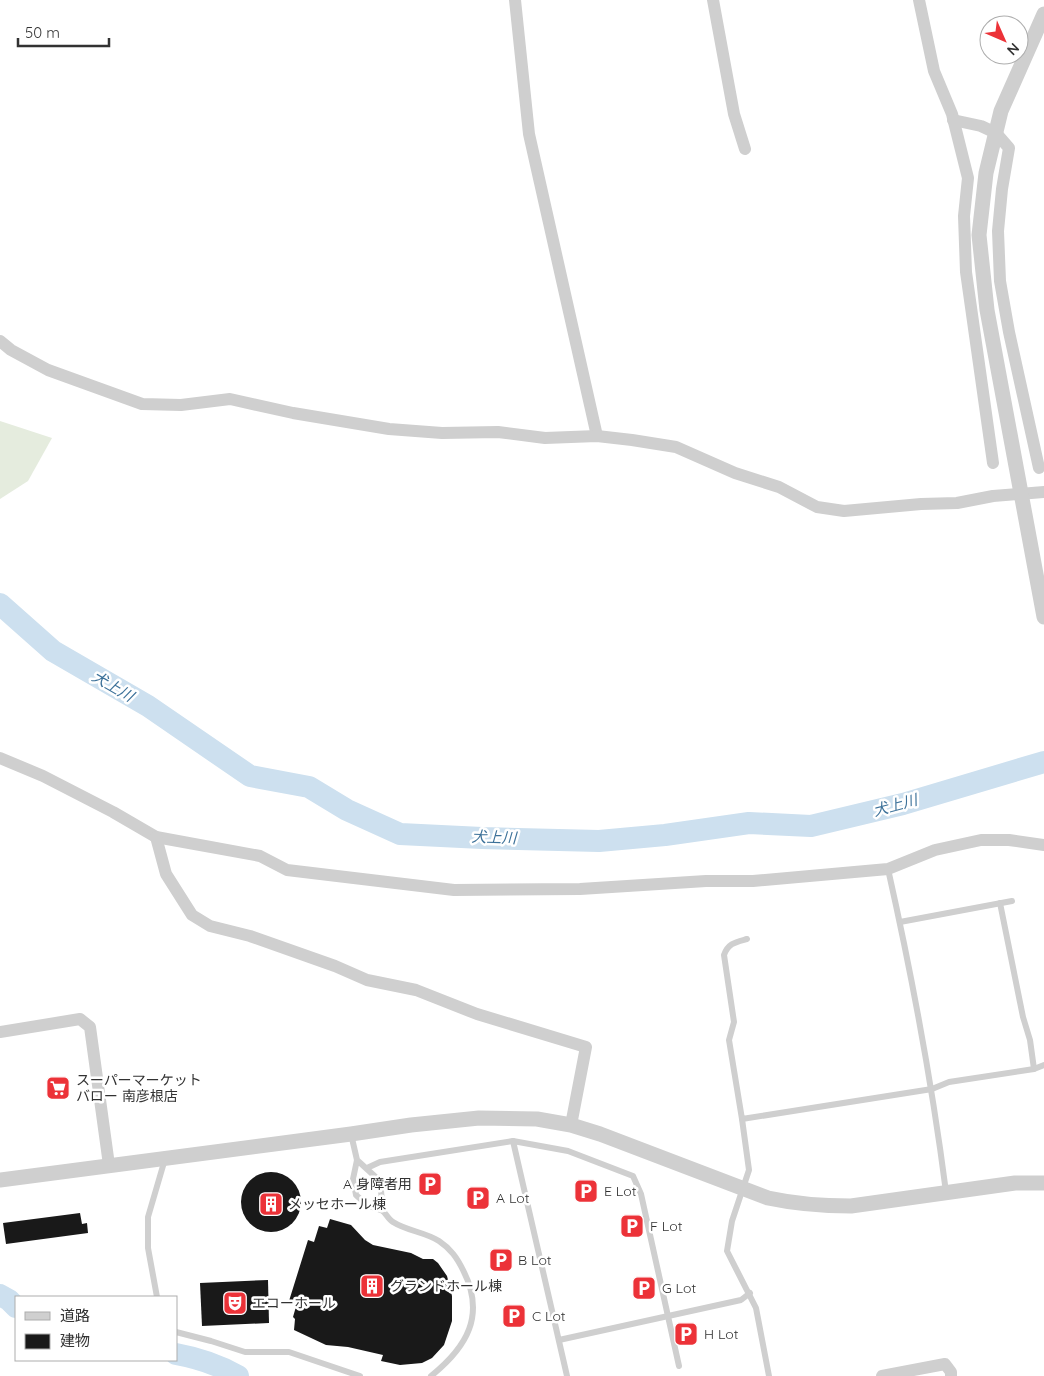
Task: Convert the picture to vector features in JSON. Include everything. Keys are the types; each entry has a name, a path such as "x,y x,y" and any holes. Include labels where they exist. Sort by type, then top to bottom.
{"street":[{"path":"515,0 529,134 597,436"},
{"path":"713,0 734,114 745,149"},
{"path":"919,0 934,71 953,120 968,178 964,216 966,272 993,463"},
{"path":"1044,14 1001,111 986,173 979,235 987,310 1044,617"},
{"path":"953,120 981,126 996,133 1009,148 1002,189 998,231 1000,281 1009,332 1039,468"},
{"path":"0,341 11,350 48,370 142,404 181,405 230,399 293,413 389,429 442,433 498,432 545,438 597,436 676,447 735,473 779,487 817,507 831,510 844,511 957,503 993,496 1044,492"},
{"path":"0,758 51,780 156,837 260,856 287,870 454,890 580,889 706,881 753,881 888,869 935,850 981,840 1010,840 1044,845"},
{"path":"156,837 166,874 192,915 210,926 250,936 335,966 367,980 416,990 477,1014 586,1047 571,1125"},
{"path":"0,1032 80,1019 90,1027 109,1165"},
{"path":"0,1180 351,1134 411,1124 479,1118 537,1119 571,1125 600,1134 742,1189 768,1198 797,1204 851,1206 1015,1182 1044,1183"},
{"path":"886,1376 945,1364 951,1372 951,1376"}],"lane":[{"path":"888,869 932,1089 946,1192"},
{"path":"900,922 1012,901"},
{"path":"1000,903 1023,1017 1030,1040 1034,1069"},
{"path":"747,939 731,944 724,955 734,1022 729,1040 749,1170 732,1221 727,1250 756,1308 769,1376"},
{"path":"742,1119 932,1089 949,1082 1034,1069 1044,1065"},
{"path":"351,1134 357,1160 353,1179 356,1194 367,1205 383,1211 392,1222 437,1240 452,1251 468,1280 474,1301 471,1324 463,1344 447,1363 431,1376"},
{"path":"367,1168 380,1162 513,1141 568,1151 633,1176 641,1194 679,1366"},
{"path":"513,1141 567,1376"},
{"path":"157,1296 148,1248 148,1217 165,1158"},
{"path":"357,1160 380,1181 383,1211"},
{"path":"559,1340 741,1300 750,1293"},
{"path":"178,1333 245,1352 289,1352 360,1376"}],"shaded area":[{"path":"0,421 52,438 28,481 0,499"}],"building":[{"name":"メッセホール棟","path":"271,1172 287,1177 292,1181 296,1186 301,1202 296,1218 292,1223 287,1227 271,1232 255,1227 250,1223 246,1218 241,1202 246,1186 250,1181 255,1177"},
{"path":"80,1213 82,1224 87,1223 88,1233 6,1244 3,1223"},
{"name":"グランドホール棟","path":"330,1219 351,1225 365,1240 373,1245 411,1253 423,1259 433,1259 438,1263 447,1276 452,1296 452,1321 444,1345 432,1358 422,1363 400,1365 381,1361 383,1355 348,1347 326,1345 294,1330 295,1319 293,1317 297,1303 289,1301 308,1240 314,1242 319,1226 327,1228"},
{"name":"エコーホール","path":"268,1280 269,1323 202,1326 200,1283"}],"waterway":[{"name":"犬上川","path":"0,604 53,651 148,706 250,776 309,787 347,810 400,834 599,841 665,835 749,823 811,826 903,804 1044,762"},
{"path":"0,1295 15,1306"},
{"path":"178,1354 208,1362 238,1376"}],"place":[{"name":"スーパーマーケット バロー 南彦根店","path":"58,1088"},
{"name":"A 身障者用","path":"430,1184"},
{"name":"E Lot","path":"586,1191"},
{"name":"A Lot","path":"478,1198"},
{"name":"メッセホール棟","path":"271,1204"},
{"name":"F Lot","path":"632,1226"},
{"name":"B Lot","path":"501,1260"},
{"name":"グランドホール棟","path":"372,1286"},
{"name":"G Lot","path":"644,1288"},
{"name":"エコーホール","path":"235,1303"},
{"name":"C Lot","path":"514,1316"},
{"name":"H Lot","path":"686,1334"}]}
